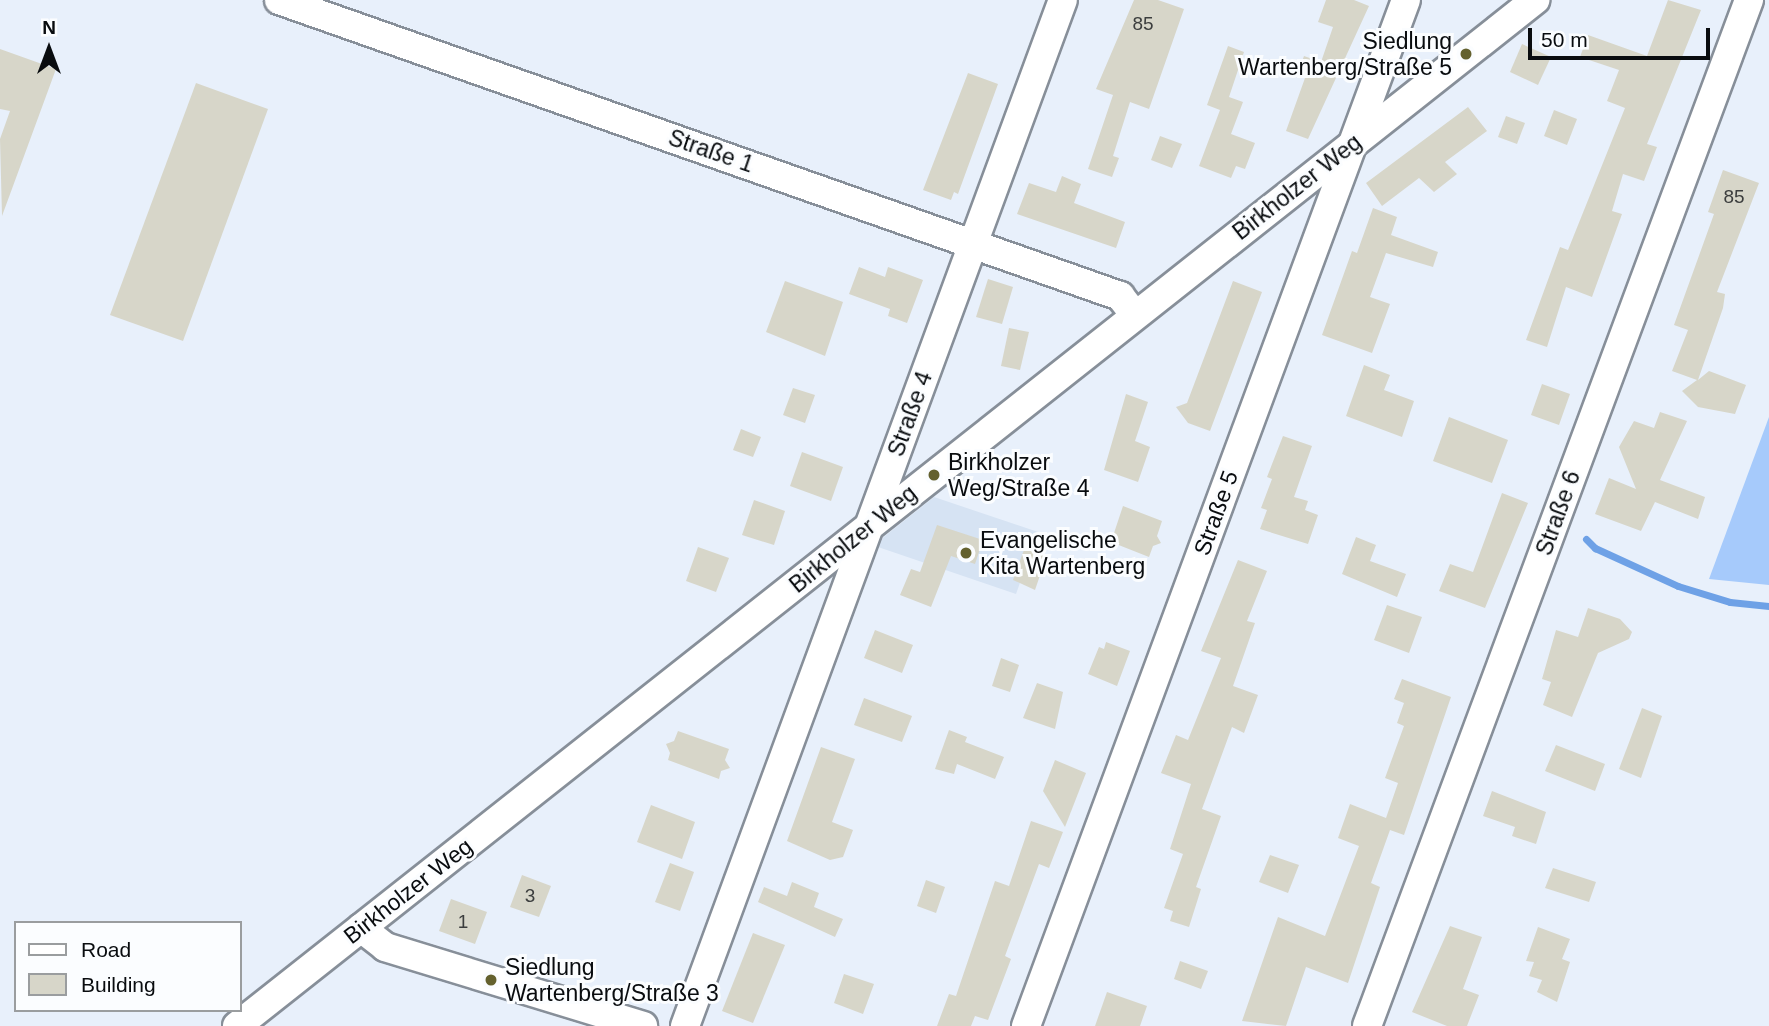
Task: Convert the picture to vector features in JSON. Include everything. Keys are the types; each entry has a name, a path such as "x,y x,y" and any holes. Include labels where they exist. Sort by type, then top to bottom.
{"street":[{"name":"Straße 1","path":"279,0 1120,296 1135,315"},
{"name":"Straße 4","path":"685,1026 1063,0"},
{"name":"Straße 5","path":"1026,1026 1406,0"},
{"name":"Birkholzer Weg","path":"237,1026 1535,0"},
{"name":"Straße 6","path":"1367,1026 1749,0"},
{"path":"361,928 385,947 643,1026"}],"shaded area":[{"path":"1769,417 1769,585 1709,579"},
{"path":"934,497 1038,532 1016,594 878,547 880,540"}],"building":[{"path":"1134,0 1158,0 1184,9 1149,109 1130,102 1113,156 1119,158 1112,177 1088,169 1113,95 1096,89"},
{"path":"1326,0 1354,0 1369,6 1308,139 1286,131 1305,78 1297,75 1304,56 1321,62 1333,27 1318,22"},
{"path":"1668,0 1701,10 1647,144 1657,147 1644,181 1623,174 1612,211 1622,214 1592,297 1566,287 1547,347 1526,340 1560,247 1568,250 1625,108 1607,101 1619,70 1580,57 1588,35 1647,56"},
{"path":"1522,44 1551,57 1538,85 1510,72"},
{"path":"1228,46 1244,52 1229,97 1243,102 1231,134 1255,143 1245,169 1236,166 1231,178 1199,166 1220,110 1207,105"},
{"path":"0,49 56,69 2,216 0,139 10,111 0,109"},
{"path":"968,73 998,84 958,194 954,192 951,200 923,190"},
{"path":"196,83 268,109 183,341 110,315"},
{"path":"1468,107 1487,131 1445,162 1457,174 1434,192 1419,178 1382,206 1366,183"},
{"path":"1554,110 1577,119 1567,145 1544,136"},
{"path":"1506,116 1525,123 1517,144 1498,137"},
{"path":"1160,136 1182,144 1172,168 1151,160"},
{"path":"1723,170 1759,183 1717,292 1725,294 1723,308 1698,380 1709,371 1746,385 1735,414 1698,407 1682,391 1697,380 1672,371 1688,330 1674,325 1714,214 1708,212"},
{"path":"1062,176 1081,184 1074,203 1125,222 1116,248 1017,214 1029,183 1056,192"},
{"path":"1373,208 1397,217 1391,235 1438,252 1433,267 1386,253 1370,297 1390,304 1372,353 1322,335 1352,251 1357,253"},
{"path":"859,267 885,277 888,267 923,280 907,323 888,316 890,309 849,294"},
{"path":"988,279 1013,287 1002,324 976,317"},
{"path":"785,281 843,302 825,356 766,332"},
{"path":"1233,281 1262,292 1210,431 1188,423 1176,407 1187,403"},
{"path":"1009,328 1029,332 1020,370 1001,366"},
{"path":"1364,365 1390,375 1384,390 1414,401 1402,437 1346,416"},
{"path":"1542,384 1570,394 1559,425 1531,415"},
{"path":"793,388 815,395 805,423 783,415"},
{"path":"1126,394 1148,402 1135,441 1150,447 1138,482 1104,470"},
{"path":"1660,412 1687,421 1660,480 1705,497 1698,519 1655,502 1641,531 1595,514 1609,478 1636,489 1619,447 1634,421 1654,428"},
{"path":"1449,417 1508,440 1492,483 1433,461"},
{"path":"741,429 761,437 753,457 733,450"},
{"path":"1283,436 1312,446 1294,497 1308,501 1305,510 1318,515 1308,544 1260,529 1267,510 1261,508 1272,479 1267,477"},
{"path":"802,452 843,467 831,501 790,486"},
{"path":"1502,493 1528,503 1485,608 1439,591 1450,564 1473,572"},
{"path":"754,500 785,511 774,545 742,535"},
{"path":"1123,506 1162,521 1157,536 1161,543 1153,546 1149,557 1111,542"},
{"path":"937,525 983,540 975,564 951,556 931,607 900,595 911,569 920,572"},
{"path":"1356,537 1376,545 1370,561 1406,574 1397,597 1342,574"},
{"path":"698,547 729,558 716,592 686,581"},
{"path":"1025,547 1047,555 1035,590 1013,580"},
{"path":"1238,560 1267,571 1247,621 1255,623 1233,686 1258,695 1244,733 1232,727 1202,809 1221,816 1196,887 1201,889 1189,927 1170,921 1173,911 1164,908 1183,854 1170,849 1191,784 1161,773 1176,735 1188,740 1221,658 1201,651"},
{"path":"1387,605 1422,617 1409,653 1374,640"},
{"path":"1588,608 1620,619 1632,632 1629,639 1598,653 1572,717 1543,705 1551,682 1542,679 1556,630 1578,637"},
{"path":"875,630 913,645 902,673 864,658"},
{"path":"1106,642 1130,651 1117,686 1088,674 1099,647 1104,649"},
{"path":"1001,658 1019,665 1010,692 992,686"},
{"path":"1402,679 1451,697 1404,835 1390,830 1371,883 1380,887 1348,983 1306,967 1286,1026 1242,1021 1278,917 1325,936 1359,846 1338,838 1350,804 1386,818 1398,783 1385,778 1404,726 1397,723 1404,703 1394,699"},
{"path":"1037,683 1063,692 1055,729 1023,718"},
{"path":"864,698 912,716 902,742 854,725"},
{"path":"1642,708 1662,716 1641,778 1619,769"},
{"path":"949,730 967,737 965,742 1004,757 995,779 957,764 954,774 935,769"},
{"path":"678,731 729,749 725,760 730,768 721,771 719,779 668,760 670,753 666,744 674,741"},
{"path":"1556,745 1605,764 1595,791 1545,771"},
{"path":"821,747 855,759 832,822 853,830 843,857 830,860 787,841"},
{"path":"1055,760 1086,773 1065,827 1043,791"},
{"path":"1492,791 1546,812 1536,844 1512,836 1515,827 1483,816"},
{"path":"651,805 695,822 682,859 637,842"},
{"path":"1031,821 1063,832 1049,868 1039,864 1005,956 1011,959 988,1020 975,1016 971,1026 937,1026 949,994 956,996 995,881 1009,886"},
{"path":"1270,855 1299,865 1288,893 1259,882"},
{"path":"670,863 694,872 680,911 655,902"},
{"path":"1553,868 1596,882 1589,902 1545,888"},
{"path":"522,875 551,886 539,917 510,907"},
{"path":"926,880 945,887 936,913 917,906"},
{"path":"792,882 819,893 814,907 843,919 835,937 758,902 764,887 787,896"},
{"path":"451,899 487,912 475,944 439,931"},
{"path":"1450,926 1482,937 1463,989 1479,995 1467,1026 1447,1026 1412,1012"},
{"path":"1538,927 1570,939 1562,959 1570,962 1557,1002 1537,992 1542,980 1529,976 1534,962 1526,961"},
{"path":"753,933 785,945 753,1023 722,1011"},
{"path":"1180,961 1208,971 1201,989 1174,979"},
{"path":"844,974 874,984 863,1014 834,1003"},
{"path":"1107,992 1147,1006 1140,1026 1095,1026"}],"waterway":[{"path":"1586,539 1595,548 1678,586 1730,602 1769,606"}],"place":[{"name":"Siedlung Wartenberg/Straße 5","path":"1466,54"},
{"name":"Birkholzer Weg/Straße 4","path":"934,475"},
{"name":"Evangelische Kita Wartenberg","path":"966,553"},
{"name":"Siedlung Wartenberg/Straße 3","path":"491,980"}]}
